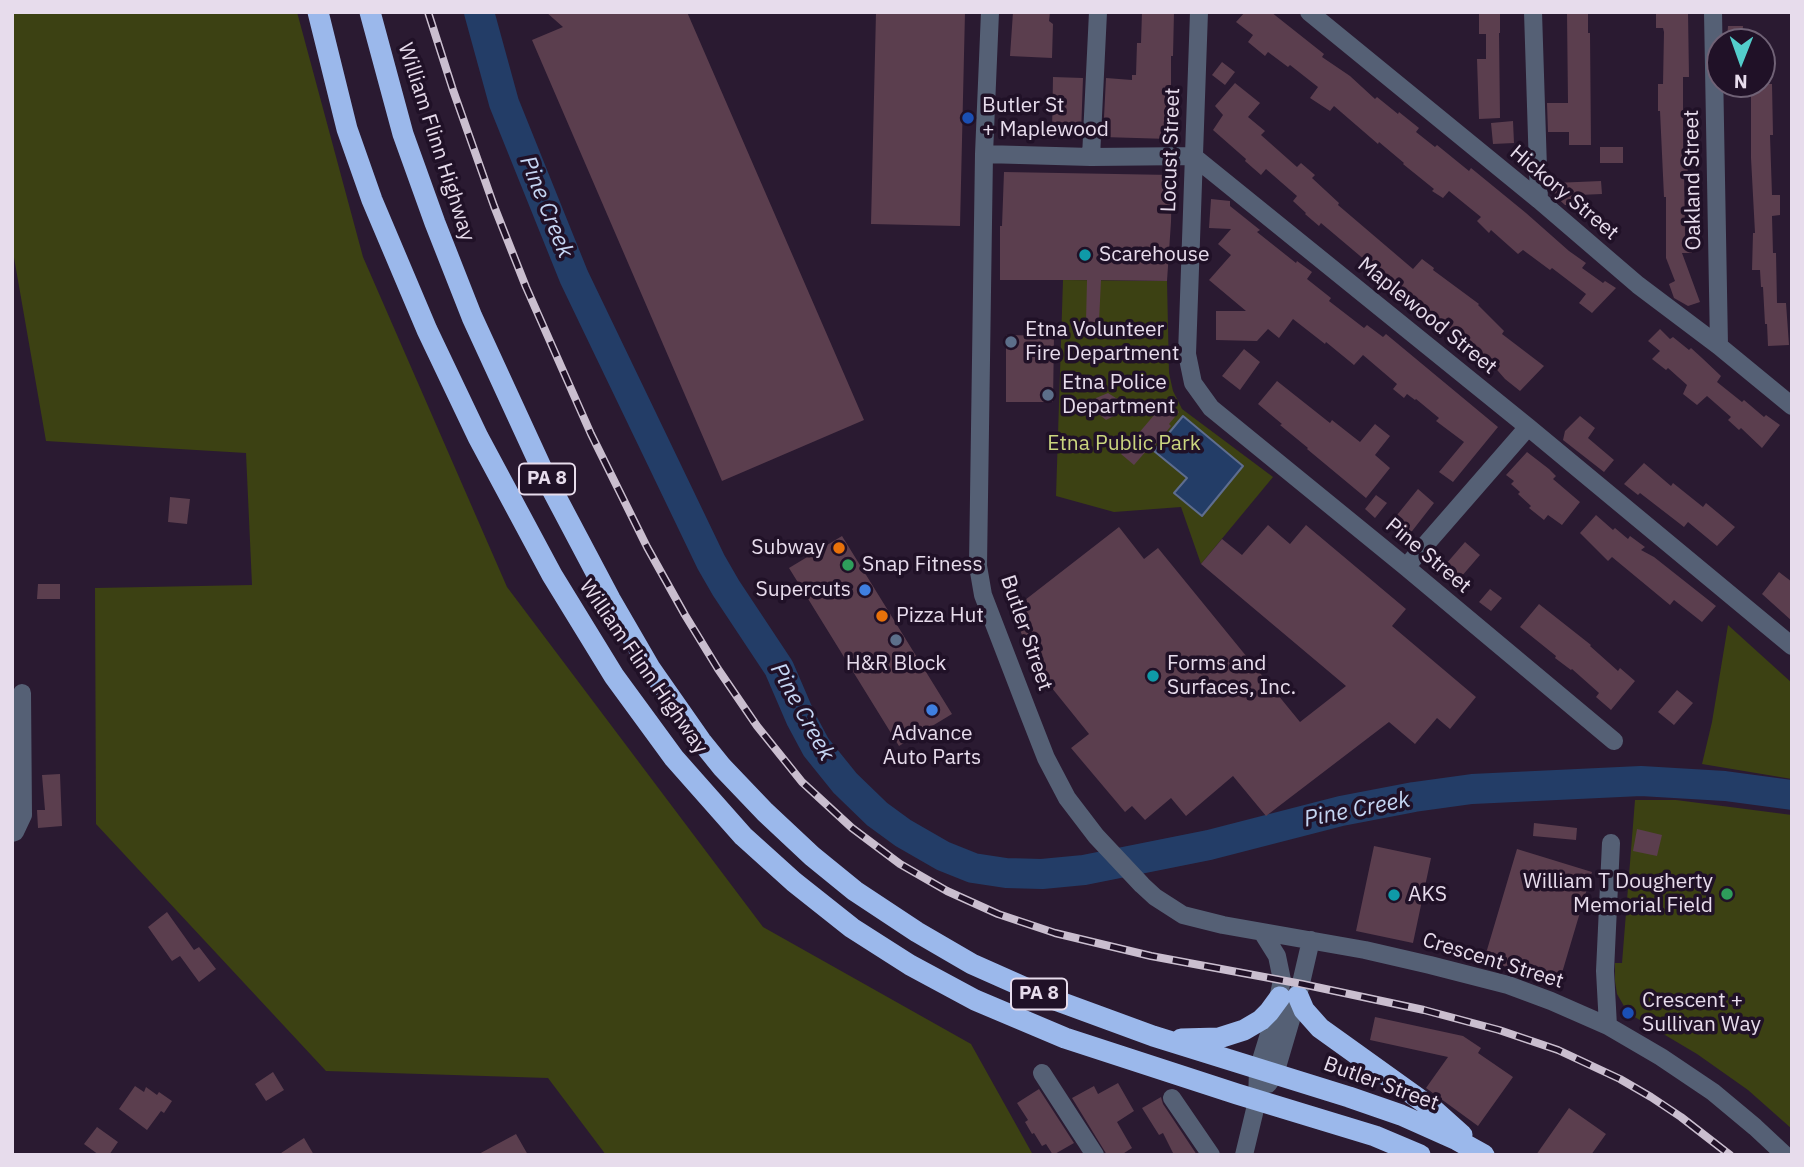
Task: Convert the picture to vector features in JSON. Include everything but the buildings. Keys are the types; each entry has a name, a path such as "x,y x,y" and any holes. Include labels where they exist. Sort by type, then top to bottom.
{"highway":[{"name":"William Flinn Highway","path":"317,12 347,129 372,200 427,330 478,437 592,643 647,723 695,784 743,836 794,882 852,928 910,965 975,1000 1065,1038 1257,1101"},
{"name":"William Flinn Highway","path":"370,12 391,95 417,175 500,381 547,480 650,668 695,732 730,775 788,835 839,879 890,916 946,950 1044,996 1153,1036 1267,1072"},
{"path":"1153,1036 1190,1040 1230,1035 1261,1020 1289,997 1320,1028 1433,1109 1483,1154"},
{"name":"Butler Street","path":"1267,1072 1401,1115 1483,1154"},
{"name":"PA 8","path":"1257,1101 1375,1136 1420,1155"}],"street":[{"name":"Butler Street","path":"990,12 985,90 977,539 983,596 1046,758 1067,798 1098,838 1142,885 1155,897 1184,915 1223,925 1311,940"},
{"path":"1091,157 1098,12"},
{"name":"Locust Street","path":"1199,12 1187,354 1192,383 1211,408"},
{"name":"Hickory Street","path":"1309,12 1539,200 1638,285 1792,406"},
{"path":"1533,12 1539,200"},
{"name":"Oakland Street","path":"1713,12 1719,346"},
{"path":"984,154 1193,156"},
{"name":"Maplewood Street","path":"1193,156 1528,427 1792,646"},
{"name":"Pine Street","path":"1211,408 1614,741"},
{"path":"1406,567 1528,427"},
{"path":"12,833 23,814 22,693"},
{"path":"1608,1026 1605,971 1611,842"},
{"path":"1262,932 1279,962 1289,997"},
{"path":"1244,1155 1257,1101 1289,997 1311,940"},
{"name":"Crescent Street","path":"1311,940 1420,962 1508,985 1608,1026 1713,1092 1755,1126 1784,1155"},
{"path":"1042,1073 1095,1155"},
{"path":"1172,1098 1211,1155"}],"green space":[{"path":"12,12 297,12 363,257 507,587 763,927 971,1044 1033,1155 606,1155 548,1078 326,1071 96,824 95,588 252,585 246,453 46,441 12,246"},
{"name":"Etna Public Park","path":"1063,280 1167,281 1169,373 1173,391 1182,409 1273,477 1201,564 1181,507 1114,512 1056,496"},
{"path":"1728,625 1792,683 1792,779 1702,764 1712,722"},
{"path":"1635,800 1676,800 1792,815 1792,1129 1748,1090 1697,1054 1628,1013 1617,994 1615,963 1622,963"}],"water":[{"path":"1183,416 1243,466 1202,516 1174,493 1187,478 1154,451"}],"waterway":[{"name":"Pine Creek","path":"479,12 504,103 574,277 711,562 779,668 816,747 845,783 877,814 903,833 943,856 973,868 1006,873 1042,874 1084,870 1209,845 1341,811 1472,789 1641,781 1725,786 1792,795"}],"railway":[{"path":"428,12 494,206 526,287 591,434 647,547 718,669 757,726 802,782 852,828 900,864 947,891 998,914 1055,933 1151,956 1424,1010 1499,1030 1558,1050 1651,1097 1730,1155"}],"place":[{"name":"Butler St + Maplewood","path":"968,118"},
{"name":"Scarehouse","path":"1085,255"},
{"name":"Etna Volunteer Fire Department","path":"1011,342"},
{"name":"Etna Police Department","path":"1048,395"},
{"name":"Subway","path":"839,548"},
{"name":"Snap Fitness","path":"848,565"},
{"name":"Supercuts","path":"865,590"},
{"name":"Pizza Hut","path":"882,616"},
{"name":"H&R Block","path":"896,640"},
{"name":"Forms and Surfaces, Inc.","path":"1153,676"},
{"name":"Advance Auto Parts","path":"932,710"},
{"name":"William T Dougherty Memorial Field","path":"1727,894"},
{"name":"AKS","path":"1394,895"},
{"name":"Crescent + Sullivan Way","path":"1628,1013"}]}
